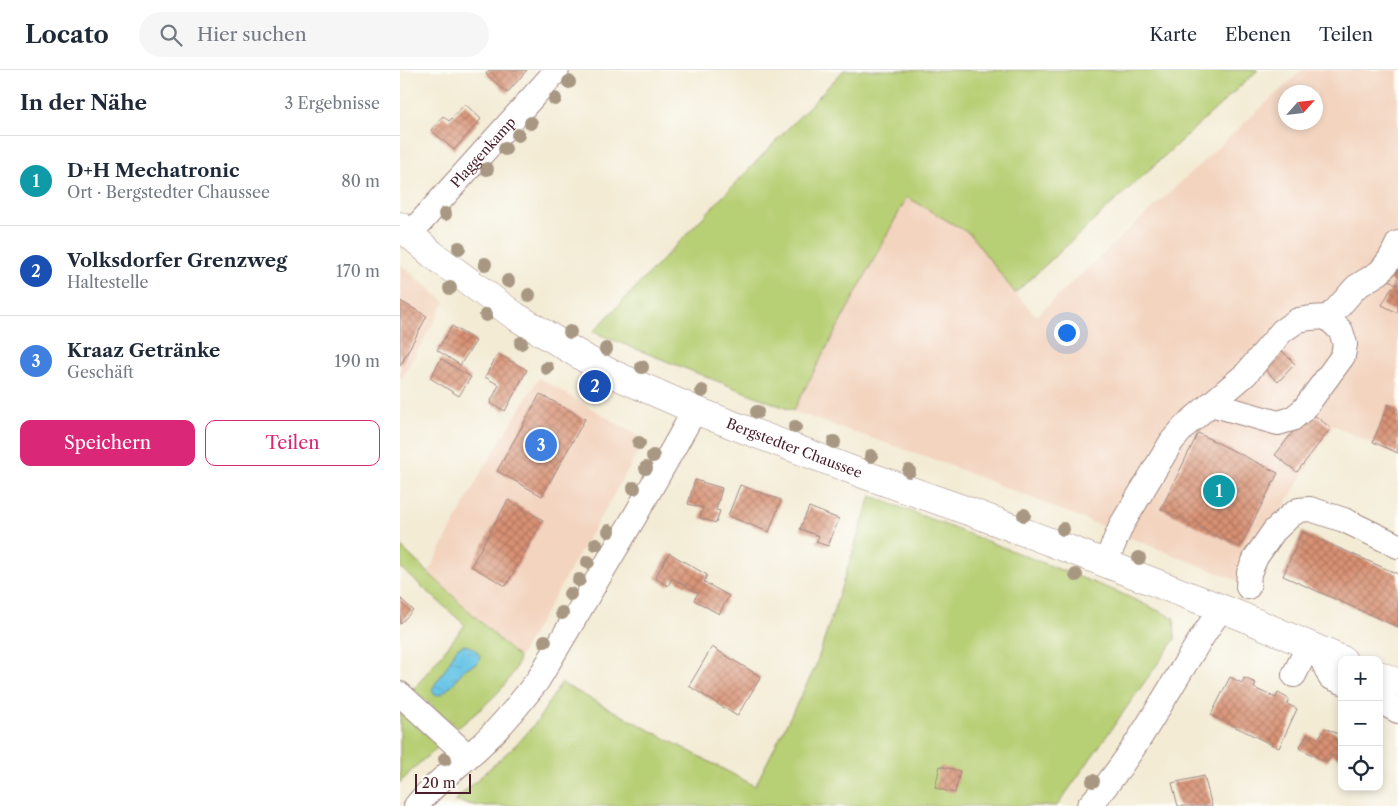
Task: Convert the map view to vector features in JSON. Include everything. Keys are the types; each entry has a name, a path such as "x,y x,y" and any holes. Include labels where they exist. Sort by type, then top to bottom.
{"main road":[{"name":"Bergstedter Chaussee","path":"404,231 515,316 606,371 695,410 860,473 971,512 1241,616 1338,658"},
{"path":"1383,677 1398,684"}],"street":[{"name":"Plaggenkamp","path":"404,231 557,70"},
{"path":"1105,564 1122,524 1172,441 1186,425 1246,374 1282,331 1298,320 1327,317 1335,311 1356,287 1380,272 1390,259 1398,243"},
{"path":"1211,404 1278,423 1292,419 1304,409 1343,356 1345,344 1341,331 1327,317"},
{"path":"416,806 434,786 497,728 538,680 695,410"},
{"path":"1248,587 1249,573 1256,557 1274,531 1299,510 1310,508 1344,520 1398,546"},
{"path":"1089,806 1129,756 1204,633 1221,609"},
{"path":"1294,676 1313,647 1330,676 1338,680"},
{"path":"400,694 468,756"},
{"path":"1383,703 1398,711"}],"shaded area":[{"path":"1302,70 1398,70 1398,456 1333,425 1239,581 944,463 793,411 907,197 970,234 1015,293 1036,316 1278,92 1278,130 1323,130 1323,85 1286,85"},
{"path":"400,264 445,302 400,381"},
{"path":"539,378 645,440 519,658 428,573 483,469"}],"green space":[{"path":"844,70 1258,70 1015,293 970,234 907,197 793,411 593,332"},
{"path":"871,496 1118,592 1174,618 1175,639 1057,806 479,806 454,801 521,740 538,720 561,683 755,786 815,668"},
{"path":"400,546 519,658 502,688 458,728 413,690 465,625 400,567"},
{"path":"400,712 439,746 400,783"}],"water":[{"path":"463,645 477,651 480,656 478,663 465,670 450,687 439,695 434,694 432,690 434,686 457,648"}],"building":[{"path":"489,70 527,70 507,93 486,74"},
{"path":"465,104 481,119 454,150 431,130 443,116 449,121"},
{"path":"1398,267 1398,285 1386,278"},
{"path":"1392,287 1398,290 1398,313 1382,305"},
{"path":"400,301 427,316 400,366"},
{"path":"452,326 476,341 460,365 437,350"},
{"path":"1279,348 1295,364 1278,382 1261,366"},
{"path":"498,354 527,370 505,411 490,403 499,385 485,377"},
{"path":"441,359 471,377 459,396 430,378"},
{"path":"540,394 585,419 542,496 497,471"},
{"path":"1388,404 1398,409 1398,453 1373,442"},
{"path":"1309,411 1331,428 1297,472 1275,455"},
{"path":"1198,433 1278,473 1240,547 1161,509"},
{"path":"695,480 722,488 716,510 720,511 716,523 700,518 703,508 688,504"},
{"path":"740,485 781,500 769,532 728,516"},
{"path":"508,500 543,520 506,586 471,566"},
{"path":"809,507 839,519 828,546 816,542 819,536 800,529"},
{"path":"1302,532 1398,574 1398,627 1283,576"},
{"path":"669,553 707,575 704,582 729,596 719,614 694,600 698,593 672,578 668,586 655,578"},
{"path":"400,598 413,610 400,624"},
{"path":"712,647 761,677 737,716 689,686"},
{"path":"1230,677 1242,683 1244,678 1256,683 1254,688 1276,698 1278,693 1289,699 1287,704 1297,709 1279,748 1211,715"},
{"path":"1325,728 1338,734 1338,757 1332,755 1327,762 1299,748 1308,734 1318,739"},
{"path":"940,766 960,771 955,793 935,788"},
{"path":"1204,776 1212,806 1178,806 1172,783"}],"place":[{"name":"Volksdorfer Grenzweg","path":"595,386"},
{"name":"Kraaz Getränke","path":"541,445"},
{"name":"D+H Mechatronic","path":"1219,491"}]}
